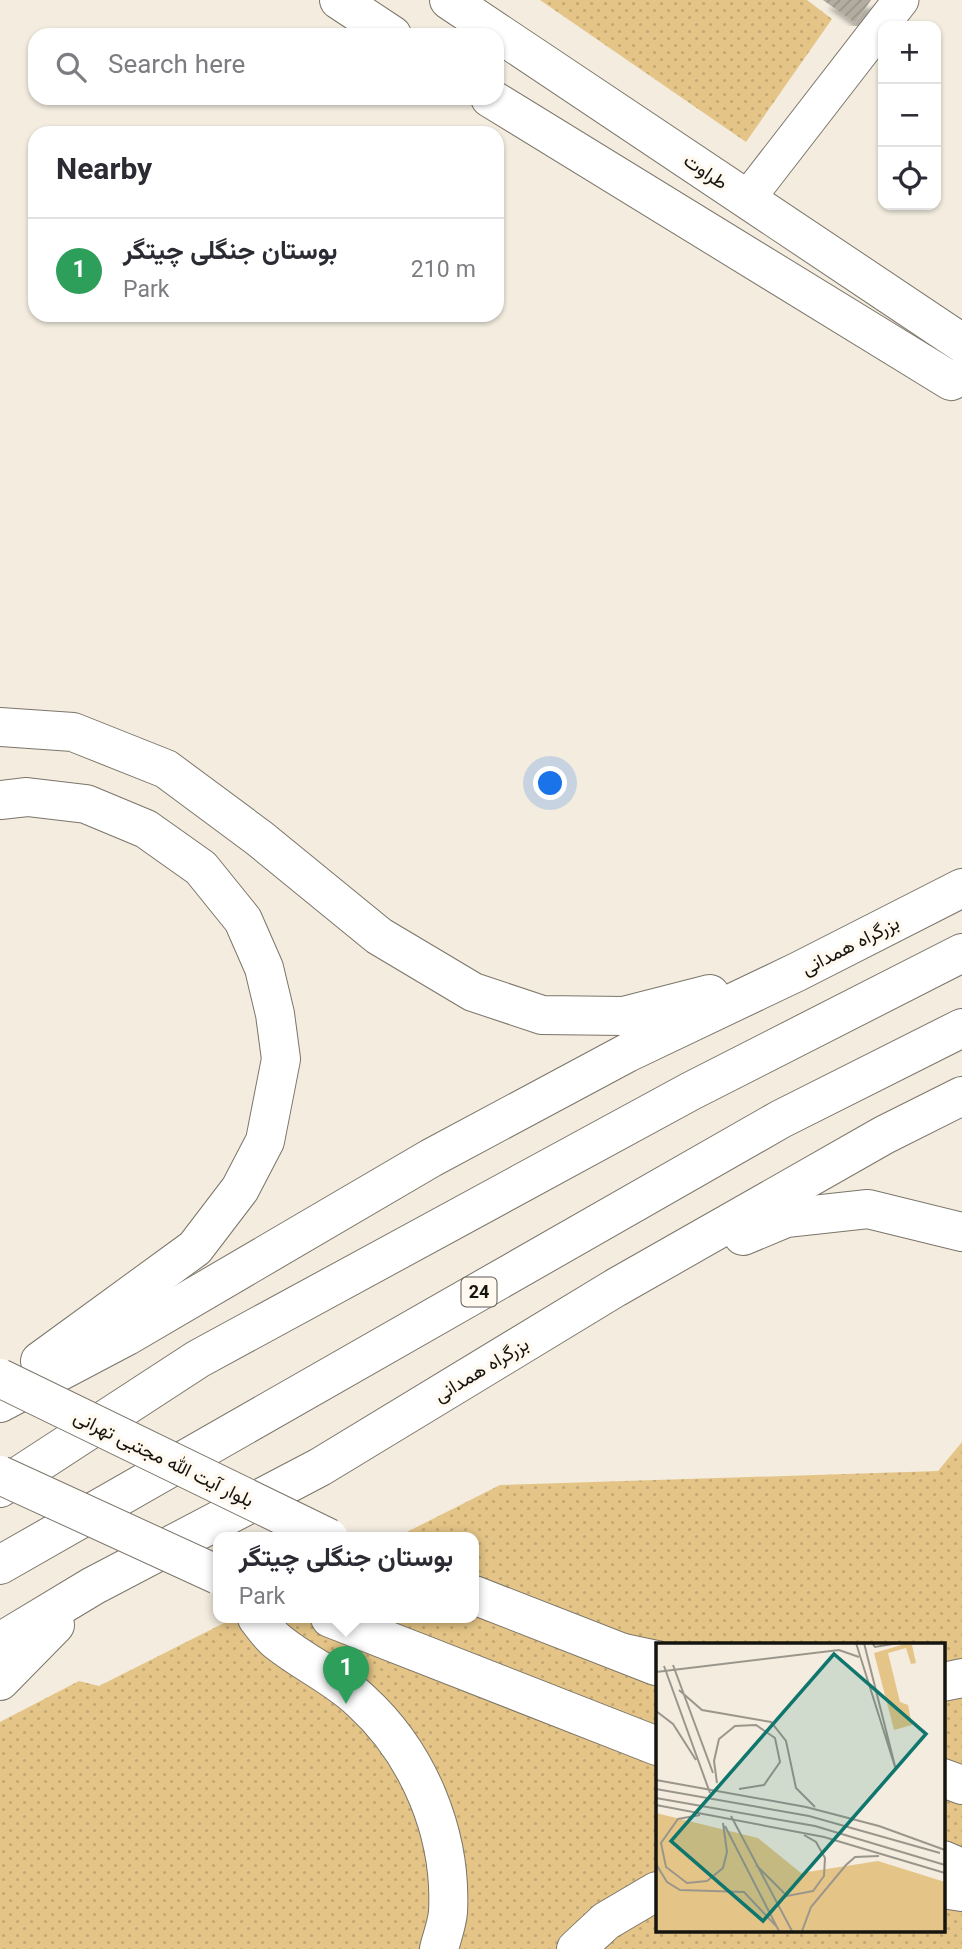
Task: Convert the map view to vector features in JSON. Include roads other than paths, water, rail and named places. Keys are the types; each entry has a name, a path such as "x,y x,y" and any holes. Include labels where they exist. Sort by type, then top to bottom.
{"main road":[{"path":"339,0 381,28"},
{"name":"طراوت","path":"504,43 747,199 962,343"},
{"path":"501,105 951,381 962,376"},
{"path":"0,727 73,732 166,769 259,838 379,936 473,992 542,1015 624,1016 797,972"},
{"path":"0,800 27,797 86,804 146,830 201,868 243,920 264,968 275,1014 281,1059 265,1140 240,1189 195,1248 56,1348 0,1394"},
{"name":"بزرگراه همدانی","path":"0,1403 127,1336 431,1158 627,1053 797,972 962,888"},
{"path":"0,1488 210,1353 691,1091 962,953"},
{"name":"24","path":"0,1565 781,1119 962,1028"},
{"name":"بزرگراه همدانی","path":"0,1642 93,1586 320,1467 615,1288 884,1135 962,1096"},
{"path":"615,1288 786,1218 868,1209 962,1232"},
{"name":"بلوار آیت الله مجتبی تهرانی","path":"0,1378 316,1532"},
{"path":"0,1475 213,1573"},
{"path":"0,1681 93,1586"},
{"path":"479,1597 646,1660"},
{"path":"261,1623 277,1642 320,1669 360,1700 387,1728 414,1769 432,1806 444,1843 448,1915 439,1949"},
{"path":"343,1623 656,1746"},
{"path":"944,1682 962,1678"},
{"path":"944,1778 962,1785"},
{"path":"944,1860 962,1868"},
{"path":"944,1889 962,1892"},
{"path":"576,1949 606,1921 656,1892"}],"street":[{"path":"747,199 901,0"}],"place":[{"name":"بوستان جنگلی چیتگر","path":"346,1704"}]}
